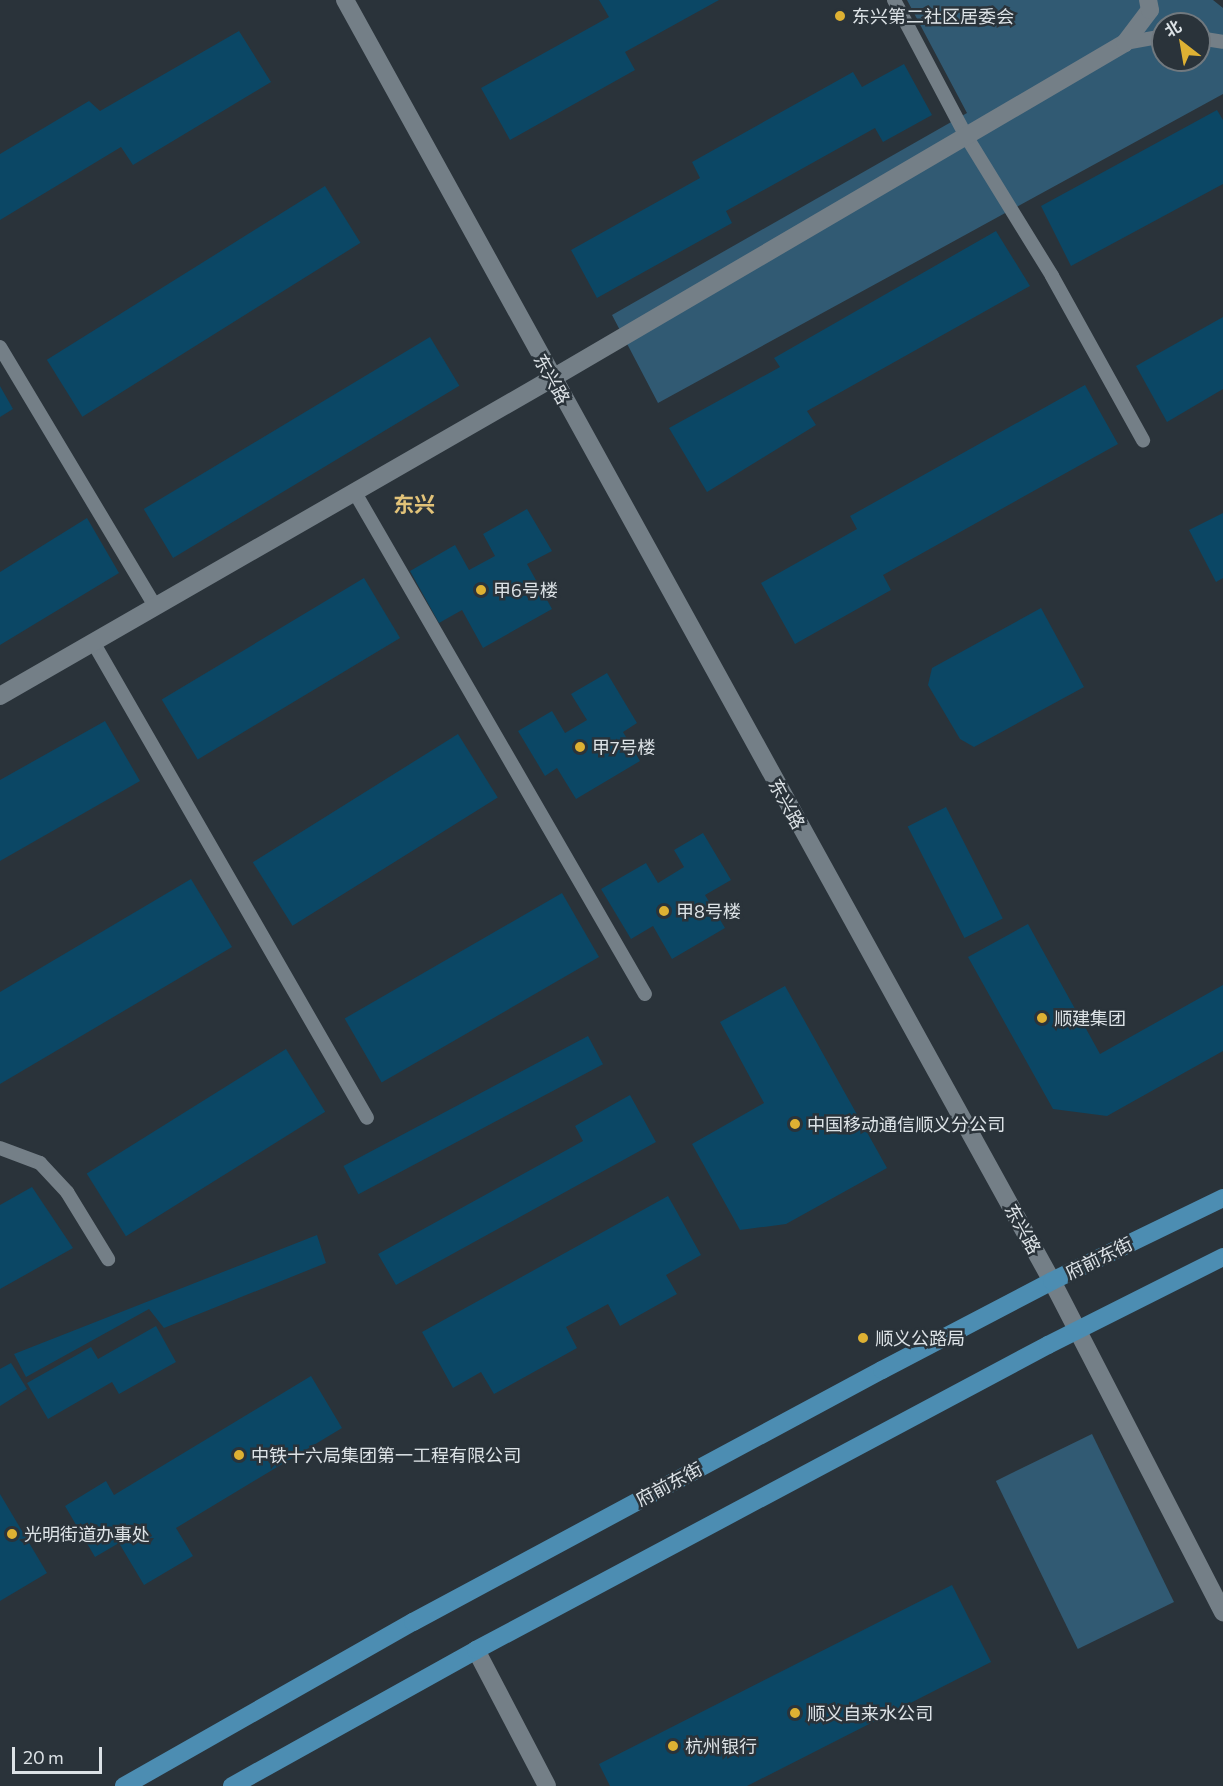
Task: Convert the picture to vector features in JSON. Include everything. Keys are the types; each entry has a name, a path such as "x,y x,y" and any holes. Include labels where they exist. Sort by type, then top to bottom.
{"main road":[{"name":"府前东街","path":"124,1786 413,1622 1052,1281 1223,1198"},
{"path":"232,1786 476,1650 1078,1330 1223,1257"}],"street":[{"name":"东兴路","path":"345,0 551,379 1052,1281 1223,1612"},
{"path":"0,696 354,490 551,379 1125,43 1150,10 1148,0"},
{"path":"476,1650 547,1786"}],"lane":[{"path":"894,0 966,136 1052,276 1143,440"},
{"path":"1125,43 1151,38"},
{"path":"0,347 155,606"},
{"path":"354,490 645,994"},
{"path":"93,642 367,1119"},
{"path":"0,1148 39,1163 67,1192 108,1259"}],"shaded area":[{"path":"907,0 1213,0 1223,8 1223,94 658,403 612,315 967,113"},
{"path":"1092,1434 1174,1602 1078,1649 996,1481"}],"building":[{"path":"599,0 719,0 625,52 635,70 510,140 481,88 609,17"},
{"path":"239,31 271,82 133,165 121,147 0,220 0,154 89,101 100,111"},
{"path":"904,64 932,115 883,142 875,128 726,211 732,223 597,298 571,250 700,178 692,162 853,72 862,87"},
{"path":"1217,110 1223,120 1223,184 1071,266 1041,206"},
{"path":"325,186 361,243 82,417 47,360"},
{"path":"996,231 1030,286 807,411 816,425 707,492 669,428 780,367 774,358"},
{"path":"1223,317 1223,389 1167,422 1136,366"},
{"path":"430,337 459,386 173,558 144,509"},
{"path":"1085,385 1118,444 883,575 891,590 795,644 761,583 857,529 850,516"},
{"path":"0,386 13,409 0,417"},
{"name":"甲6号楼","path":"527,509 552,551 527,564 552,609 483,648 462,610 439,623 410,571 455,545 469,570 495,556 483,534"},
{"path":"1223,513 1223,578 1216,582 1189,530"},
{"path":"87,518 119,573 0,645 0,572"},
{"path":"364,578 400,638 198,760 162,700"},
{"path":"1041,608 1084,687 974,747 960,739 928,685 932,668"},
{"name":"甲7号楼","path":"607,673 637,723 623,732 640,761 576,799 557,768 545,776 518,731 552,711 565,733 587,720 571,694"},
{"path":"105,721 140,781 0,861 0,780"},
{"path":"458,734 498,798 293,926 253,862"},
{"path":"946,807 1003,918 964,938 908,827"},
{"name":"甲8号楼","path":"703,833 731,880 705,895 725,928 672,959 653,926 631,939 601,889 646,863 658,883 684,867 674,850"},
{"path":"191,879 232,947 0,1084 0,992"},
{"path":"562,893 599,957 382,1083 345,1018"},
{"name":"顺建集团","path":"1028,924 1100,1054 1223,985 1223,1051 1107,1116 1053,1109 968,957"},
{"name":"中国移动通信顺义分公司","path":"785,986 887,1168 786,1224 740,1230 692,1144 764,1103 720,1022"},
{"path":"588,1036 603,1064 358,1194 343,1166"},
{"path":"286,1049 325,1112 126,1236 87,1174"},
{"path":"630,1095 656,1142 396,1285 378,1254 583,1141 575,1126"},
{"path":"32,1187 73,1248 0,1289 0,1205"},
{"path":"668,1196 701,1255 666,1275 677,1294 620,1326 608,1304 566,1327 577,1348 494,1394 481,1372 453,1388 422,1332"},
{"path":"317,1235 326,1263 164,1328 149,1309 26,1377 14,1354"},
{"path":"156,1326 176,1362 119,1394 112,1382 48,1419 27,1383 91,1347 98,1359"},
{"path":"11,1363 27,1389 0,1406 0,1369"},
{"name":"中铁十六局集团第一工程有限公司","path":"311,1376 342,1428 176,1528 193,1556 144,1585 119,1543 95,1557 65,1506 106,1481 114,1495"},
{"name":"光明街道办事处","path":"0,1494 47,1573 0,1601"},
{"name":"顺义自来水公司","path":"952,1585 991,1662 747,1786 610,1786 599,1764"}],"place":[{"name":"东兴第二社区居委会","path":"840,16"},
{"name":"甲6号楼","path":"481,590"},
{"name":"甲7号楼","path":"580,747"},
{"name":"甲8号楼","path":"664,911"},
{"name":"顺建集团","path":"1042,1018"},
{"name":"中国移动通信顺义分公司","path":"795,1124"},
{"name":"顺义公路局","path":"863,1338"},
{"name":"中铁十六局集团第一工程有限公司","path":"239,1455"},
{"name":"光明街道办事处","path":"12,1534"},
{"name":"顺义自来水公司","path":"795,1713"},
{"name":"杭州银行","path":"673,1746"}],"district":[{"name":"东兴","path":"414,504"}]}
